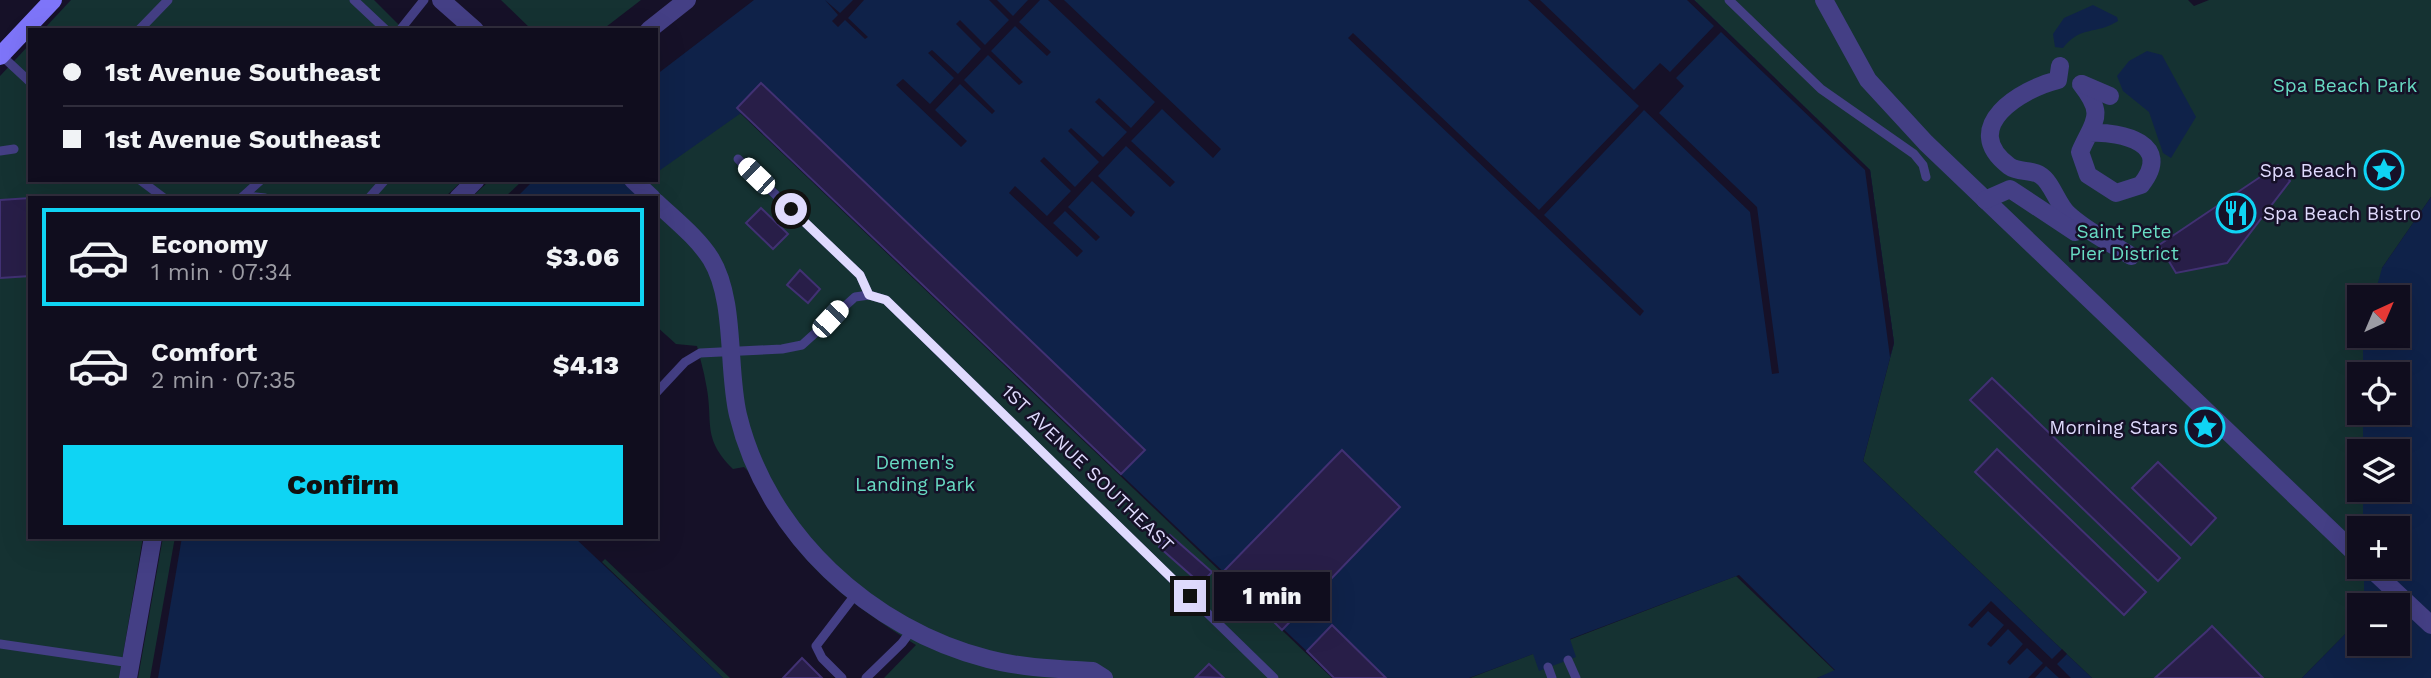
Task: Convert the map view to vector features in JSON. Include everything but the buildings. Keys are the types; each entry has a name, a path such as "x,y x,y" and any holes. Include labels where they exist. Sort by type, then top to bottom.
{"street":[{"path":"1,55 53,0"},
{"path":"442,0 473,28"},
{"path":"1824,0 1868,80 1926,143 2347,546"},
{"path":"652,28 686,1"},
{"path":"1985,200 2010,189 2126,259 2070,216 2043,178 2009,166 1994,144 1991,130 2001,108 2059,73 2109,96"},
{"path":"2081,84 2096,109 2096,120 2091,133"},
{"path":"460,196 474,182"},
{"path":"658,204 704,248 718,273 730,350 733,392 745,443 768,489 808,547 855,595 892,621 988,659 1093,671 1104,678"},
{"path":"129,671 153,539"},
{"path":"2382,579 2431,625"}],"lane":[{"path":"141,28 168,0"},
{"path":"354,0 384,28"},
{"path":"402,28 424,0"},
{"path":"1729,0 1821,89 1914,154 1923,165 1926,177"},
{"path":"1,55 28,80"},
{"path":"0,151 14,149"},
{"name":"1ST AVENUE SOUTHEAST","path":"738,159 860,275 869,295 886,300 1274,678"},
{"path":"143,182 161,196"},
{"path":"245,196 259,182"},
{"path":"371,196 383,182"},
{"path":"658,391 685,362 700,353 782,349 802,345 843,305 855,297 869,295"},
{"path":"842,678 822,659 816,646 855,595"},
{"path":"866,678 902,643 913,628"},
{"path":"0,644 129,671"},
{"path":"1568,660 1576,678"},
{"path":"1548,667 1552,678"}],"green space":[{"path":"71,0 374,0 402,28 45,28"},
{"path":"501,0 641,0 605,28 530,28"},
{"name":"Saint Pete Pier District","path":"1694,0 2188,0 2194,6 2209,0 2431,0 2431,197 2382,268 2384,285 2347,285 2347,348 2398,348 2398,362 2347,362 2347,425 2379,425 2379,439 2347,439 2347,502 2375,502 2375,516 2347,516 2347,579 2388,579 2393,593 2347,593 2347,632 2302,678 2092,678 1863,461 1894,343 1870,170"},
{"path":"28,46 28,182 461,182 446,196 28,196 28,539 143,539 119,678 0,678 0,76"},
{"name":"Demen's Landing Park","path":"740,113 1332,678 884,678 916,645 861,609 818,572 781,528 748,471 744,467 733,469 723,458 716,448 710,429 706,384 697,346 676,344 658,328 658,196 634,196 647,182 658,182 658,171"},
{"path":"488,182 521,182 506,196 473,196"},
{"path":"163,539 175,539 150,678 138,678"},
{"path":"605,559 730,678 723,678 602,562"},
{"path":"1736,576 1835,671 1817,678 1470,678"}],"water":[{"path":"754,0 1694,0 1870,170 1894,343 1863,461 2092,678 1817,678 1835,670 1739,575 1570,639 1576,657 1539,671 1533,654 1469,678 1335,678 741,113 658,172 658,73"},
{"path":"2093,5 2117,17 2118,21 2076,36 2063,48 2055,47 2053,34 2064,18"},
{"path":"2147,51 2162,55 2196,117 2171,158 2163,153 2149,112 2123,91 2117,76 2129,61"},
{"path":"532,182 647,182 634,196 518,196"},
{"path":"2431,197 2431,678 2302,678 2347,632 2347,656 2410,656 2410,593 2364,593 2364,579 2410,579 2410,516 2363,516 2363,502 2410,502 2410,439 2363,439 2363,425 2410,425 2410,362 2363,362 2363,348 2410,348 2410,285 2377,285 2382,268"},
{"path":"182,539 576,539 723,678 158,678"}],"pier":[{"path":"825,0 840,13 853,0 864,0 848,18 868,37 865,39 845,20 838,27 832,21 838,15"},
{"path":"989,0 997,0 1013,16 1028,0 1040,0 1019,22 1051,52 1047,56 1015,26 991,51 1023,82 1019,85 988,55 964,80 995,111 992,114 960,84 935,110 967,141 961,147 896,85 903,79 930,104 954,78 928,53 932,50 958,74 981,49 956,24 960,20 985,45 1009,20"},
{"path":"1048,0 1064,0 1221,149 1213,158 1162,109 1131,141 1175,182 1170,187 1126,146 1098,176 1135,212 1131,217 1092,181 1068,207 1100,237 1096,241 1065,211 1053,223 1083,251 1077,257 1009,193 1015,186 1047,216 1071,191 1040,161 1044,157 1075,187 1099,162 1068,131 1071,128 1103,157 1127,132 1095,102 1099,98 1131,128 1155,102"},
{"path":"1528,0 1540,0 1634,90 1660,63 1670,72 1714,26 1687,0 1694,0 1870,170 1894,343 1890,357 1865,170 1721,32 1676,78 1684,86 1659,113 1757,207 1779,373 1772,374 1750,212 1644,110 1544,215 1644,311 1640,316 1348,38 1353,33 1539,210 1639,106"},
{"path":"1991,601 2052,659 2062,649 2067,654 2057,664 2071,678 2059,678 2046,666 2035,678 2028,678 2043,663 2027,648 2010,665 2007,662 2023,644 2008,629 1991,647 1987,644 2004,625 1988,611 1972,628 1968,625"}],"place":[{"name":"Spa Beach","path":"2384,170"},
{"name":"Spa Beach Bistro","path":"2236,213"},
{"name":"Morning Stars","path":"2205,427"}],"route":[{"path":"791,209 860,275 869,295 886,300 1190,596"}],"park label":[{"name":"Spa Beach Park","path":"2345,85"}]}
